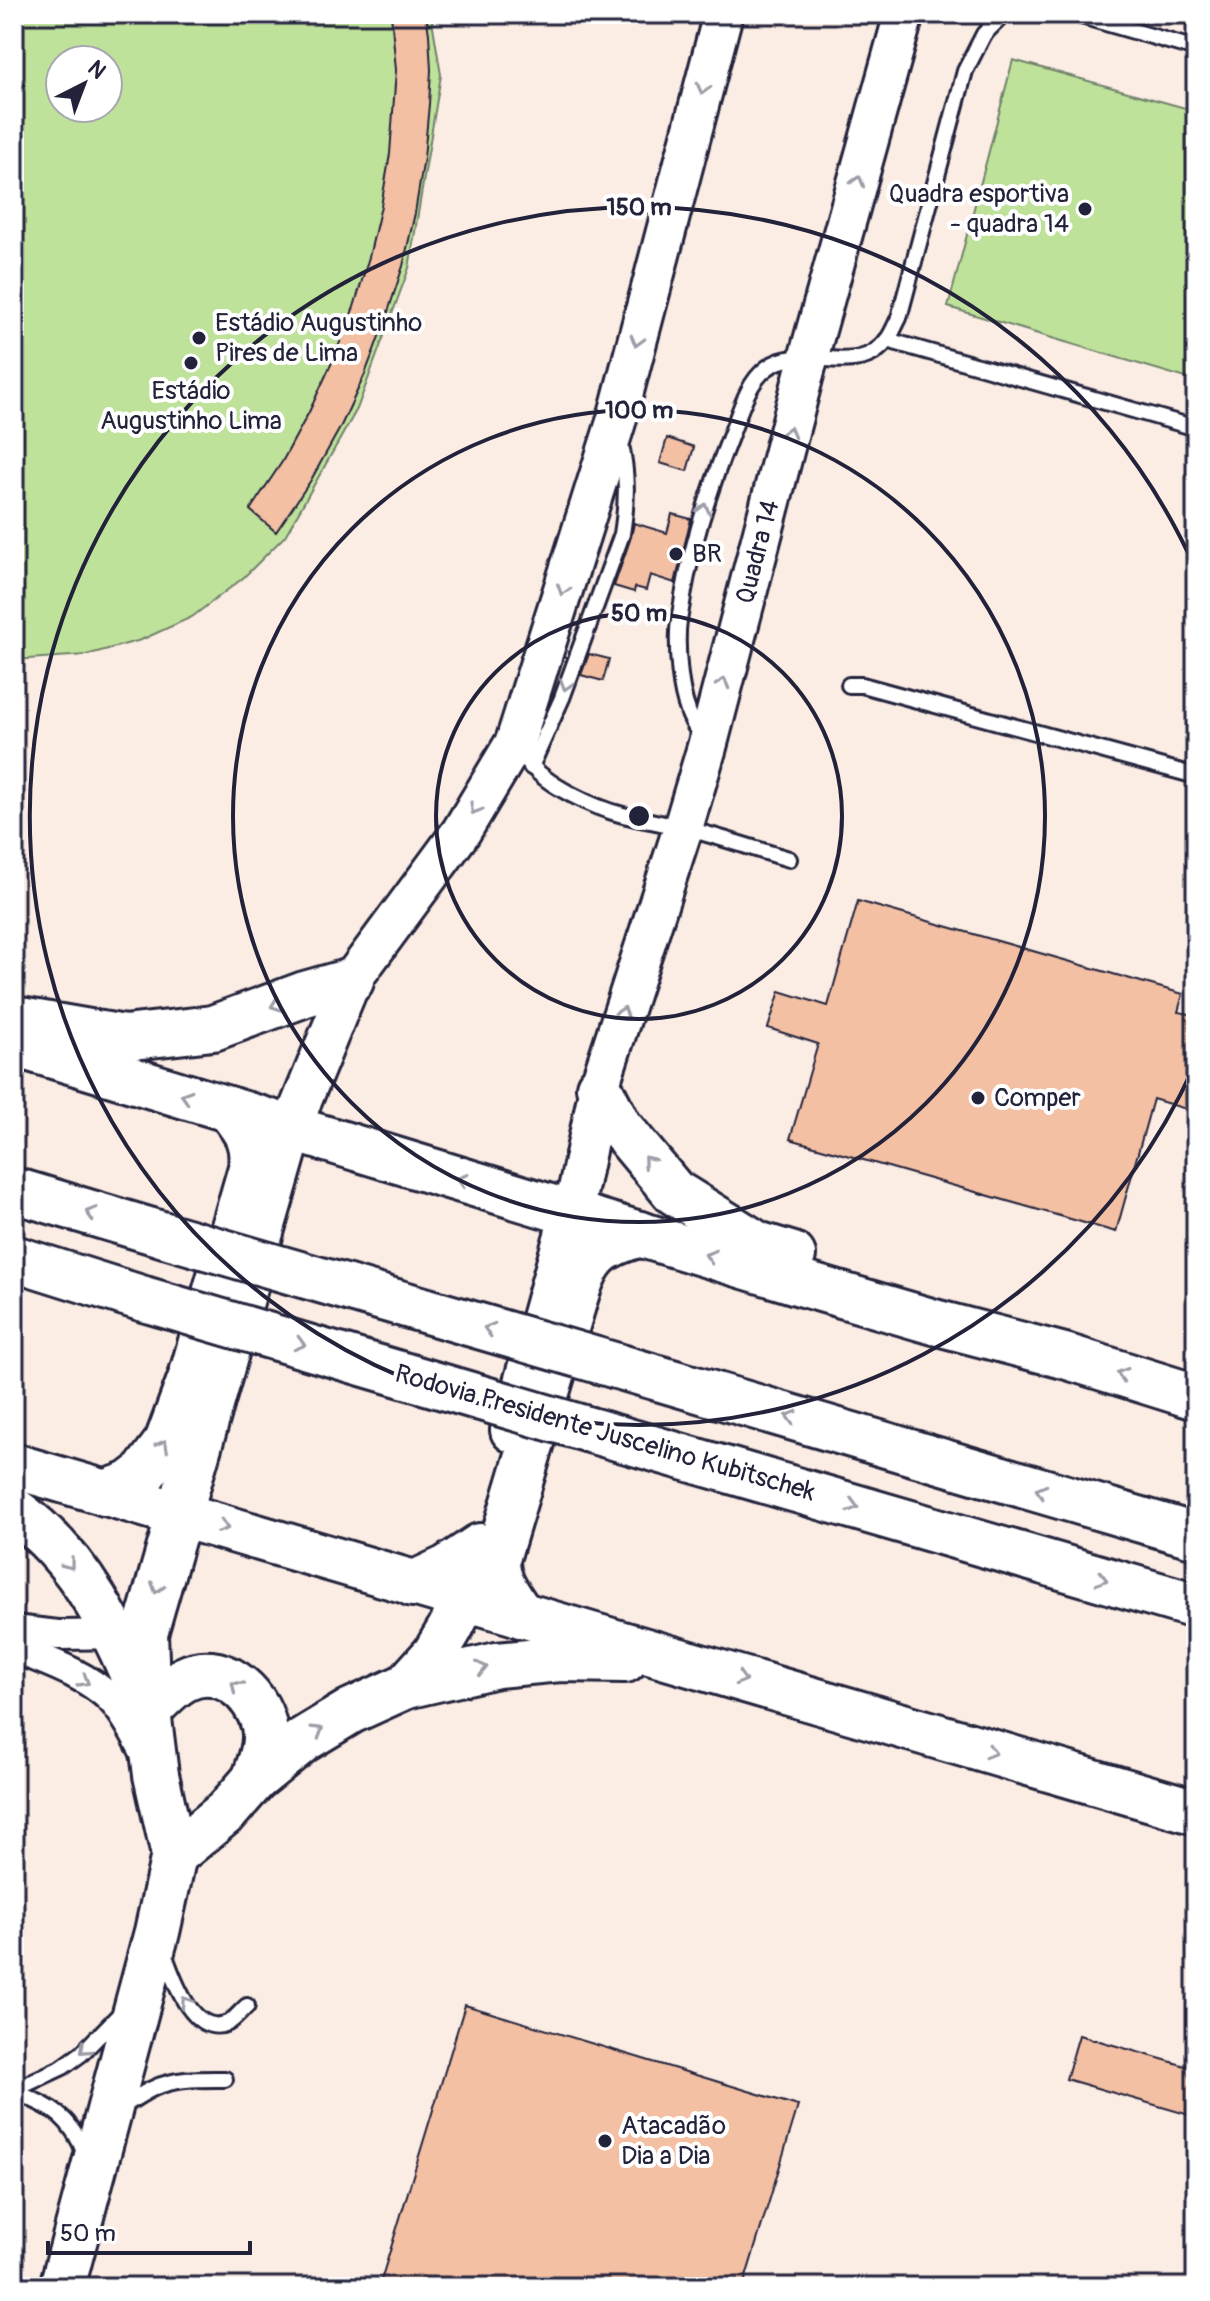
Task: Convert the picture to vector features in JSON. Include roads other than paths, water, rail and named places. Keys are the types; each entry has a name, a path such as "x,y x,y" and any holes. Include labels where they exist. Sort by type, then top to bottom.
{"main road":[{"path":"130,1634 149,1612 291,1128 351,981 523,754 616,422 723,14"},
{"name":"Quadra 14","path":"573,1214 599,1087 707,747 808,359 904,14"},
{"path":"14,1019 124,1038 213,1028 305,994 351,981"},
{"path":"14,1044 573,1214 1196,1397"},
{"path":"599,1087 619,1126 674,1192 757,1244 943,1303 1068,1357"},
{"path":"105,1493 130,1484 150,1467 167,1442 191,1377 251,1168 251,1143 229,1109"},
{"path":"14,1190 1196,1536"},
{"path":"406,1686 435,1654 465,1599 573,1214"},
{"path":"521,1615 499,1581 497,1559 579,1285 590,1261 603,1250 641,1234"},
{"name":"Rodovia Presidente Juscelino Kubitschek","path":"14,1258 144,1299 1196,1606"},
{"path":"14,1466 1196,1812"},
{"path":"14,1510 64,1556 96,1599 130,1634 148,1711 156,1775 174,1855 157,1932 62,2287"},
{"path":"413,1584 447,1568 480,1546"},
{"path":"174,1855 227,1811 254,1780 303,1740 351,1711 406,1686 497,1665 560,1659 679,1661"},
{"path":"148,1711 187,1678 212,1672 235,1682 264,1724 265,1747 254,1780"}],"street":[{"path":"14,1630 58,1635 130,1634"},
{"path":"14,1648 88,1682 111,1699 126,1718 156,1775"}],"lane":[{"path":"707,747 688,711 680,668 678,632 688,570 709,490 752,386 765,369 777,362 795,358 846,361 861,358 875,352 887,340 899,318 965,71 984,34 1004,14"},
{"path":"1074,14 1196,49"},
{"path":"887,340 1196,428"},
{"path":"849,685 862,685 1196,776"},
{"path":"523,754 553,784 587,802 620,815 683,828 789,859"},
{"path":"157,1932 189,2010 203,2021 215,2024 227,2023 247,2006"},
{"path":"14,2090 63,2067 81,2054 140,1994"},
{"path":"108,2114 154,2088 172,2082 192,2078 225,2079"},
{"path":"14,2090 56,2110 76,2132 85,2154 87,2194"}],"place":[{"name":"Quadra esportiva - quadra 14","path":"1085,209"},
{"name":"Estádio Augustinho Pires de Lima","path":"199,338"},
{"name":"Estádio Augustinho Lima","path":"191,363"},
{"name":"BR","path":"676,554"},
{"name":"Comper","path":"978,1098"},
{"name":"Atacadão Dia a Dia","path":"605,2141"}]}
